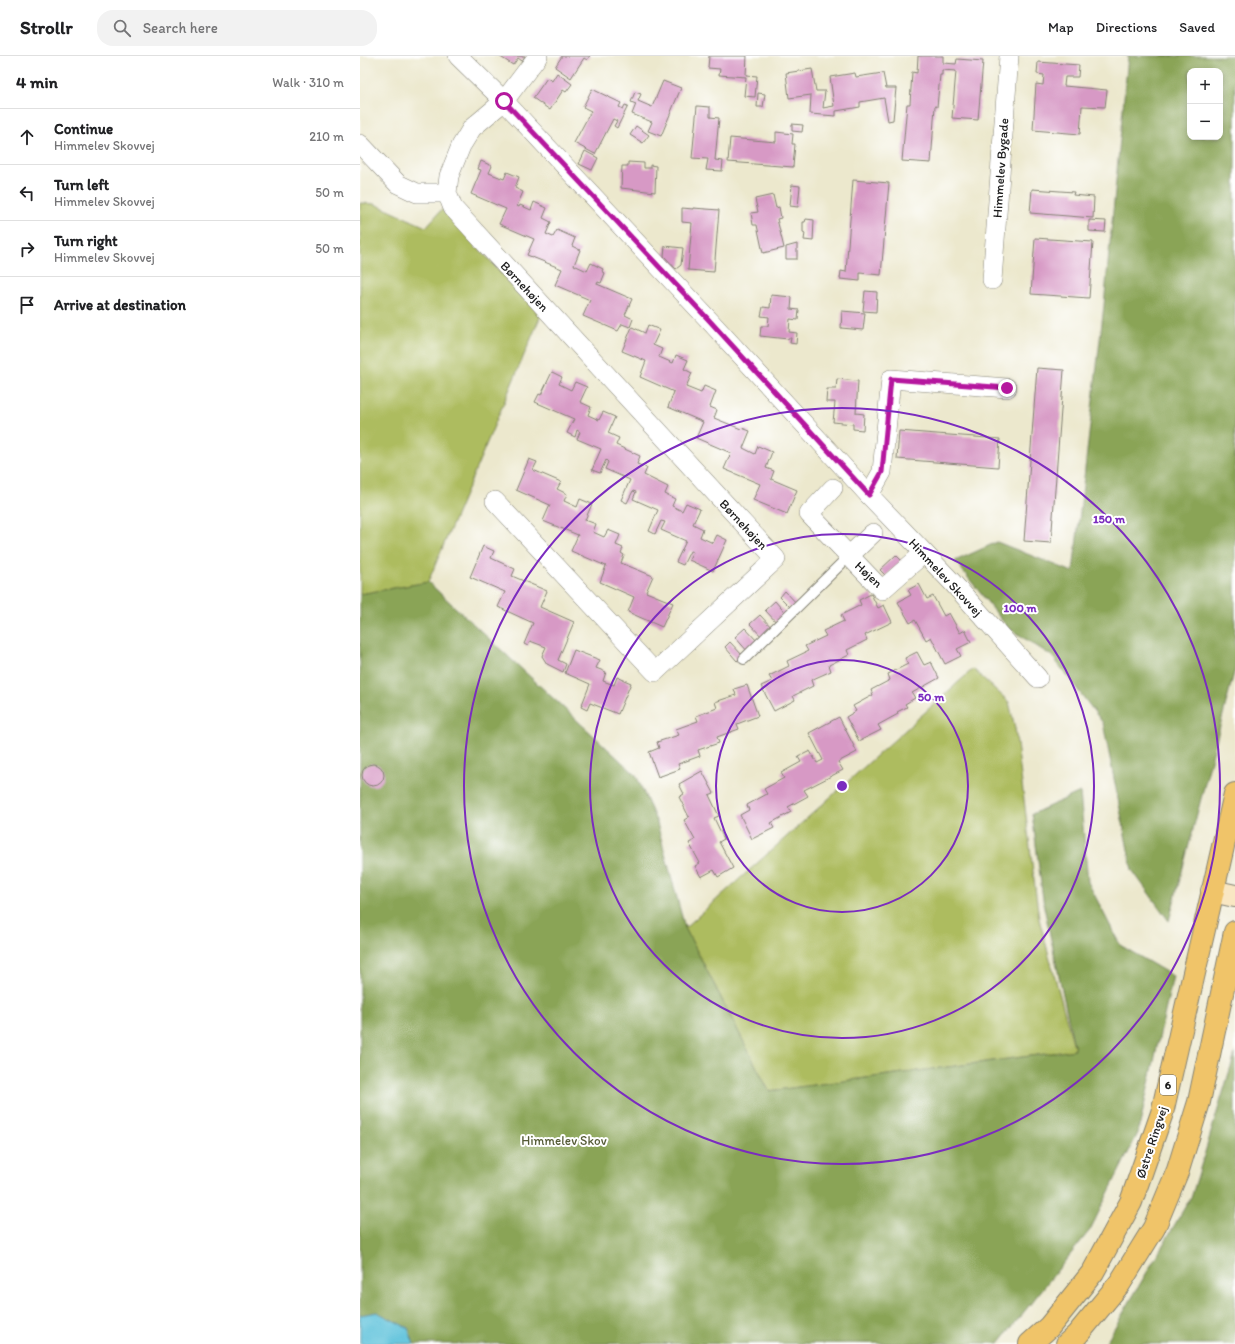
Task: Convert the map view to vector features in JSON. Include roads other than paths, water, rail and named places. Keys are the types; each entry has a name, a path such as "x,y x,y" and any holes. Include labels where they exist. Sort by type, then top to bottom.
{"main road":[{"name":"Østre Ringvej","path":"1030,1344 1049,1327 1093,1272 1131,1202 1162,1113 1235,794"},
{"path":"1067,1344 1077,1335 1120,1283 1154,1228 1178,1170 1199,1102 1235,932"}],"street":[{"name":"Himmelev Skovvej","path":"458,56 504,101 703,313 869,495 951,581 1038,678"},
{"path":"360,144 398,184 417,193 447,193 449,176 462,146 472,128 504,101 538,56"},
{"name":"Himmelev Bygade","path":"992,280 1009,56"},
{"name":"Børnehøjen","path":"447,193 453,208 776,559 655,672 495,501"},
{"path":"869,495 882,472 891,379 1007,388"},
{"name":"Højen","path":"833,488 809,514 882,590 924,554"},
{"name":"Højen","path":"849,556 873,533"},
{"path":"1212,891 1235,896"}],"lane":[{"path":"744,659 849,556"}],"water":[{"path":"377,1312 408,1328 414,1344 360,1344 360,1315"}],"park label":[{"name":"Himmelev Skov","path":"564,1140"}]}
